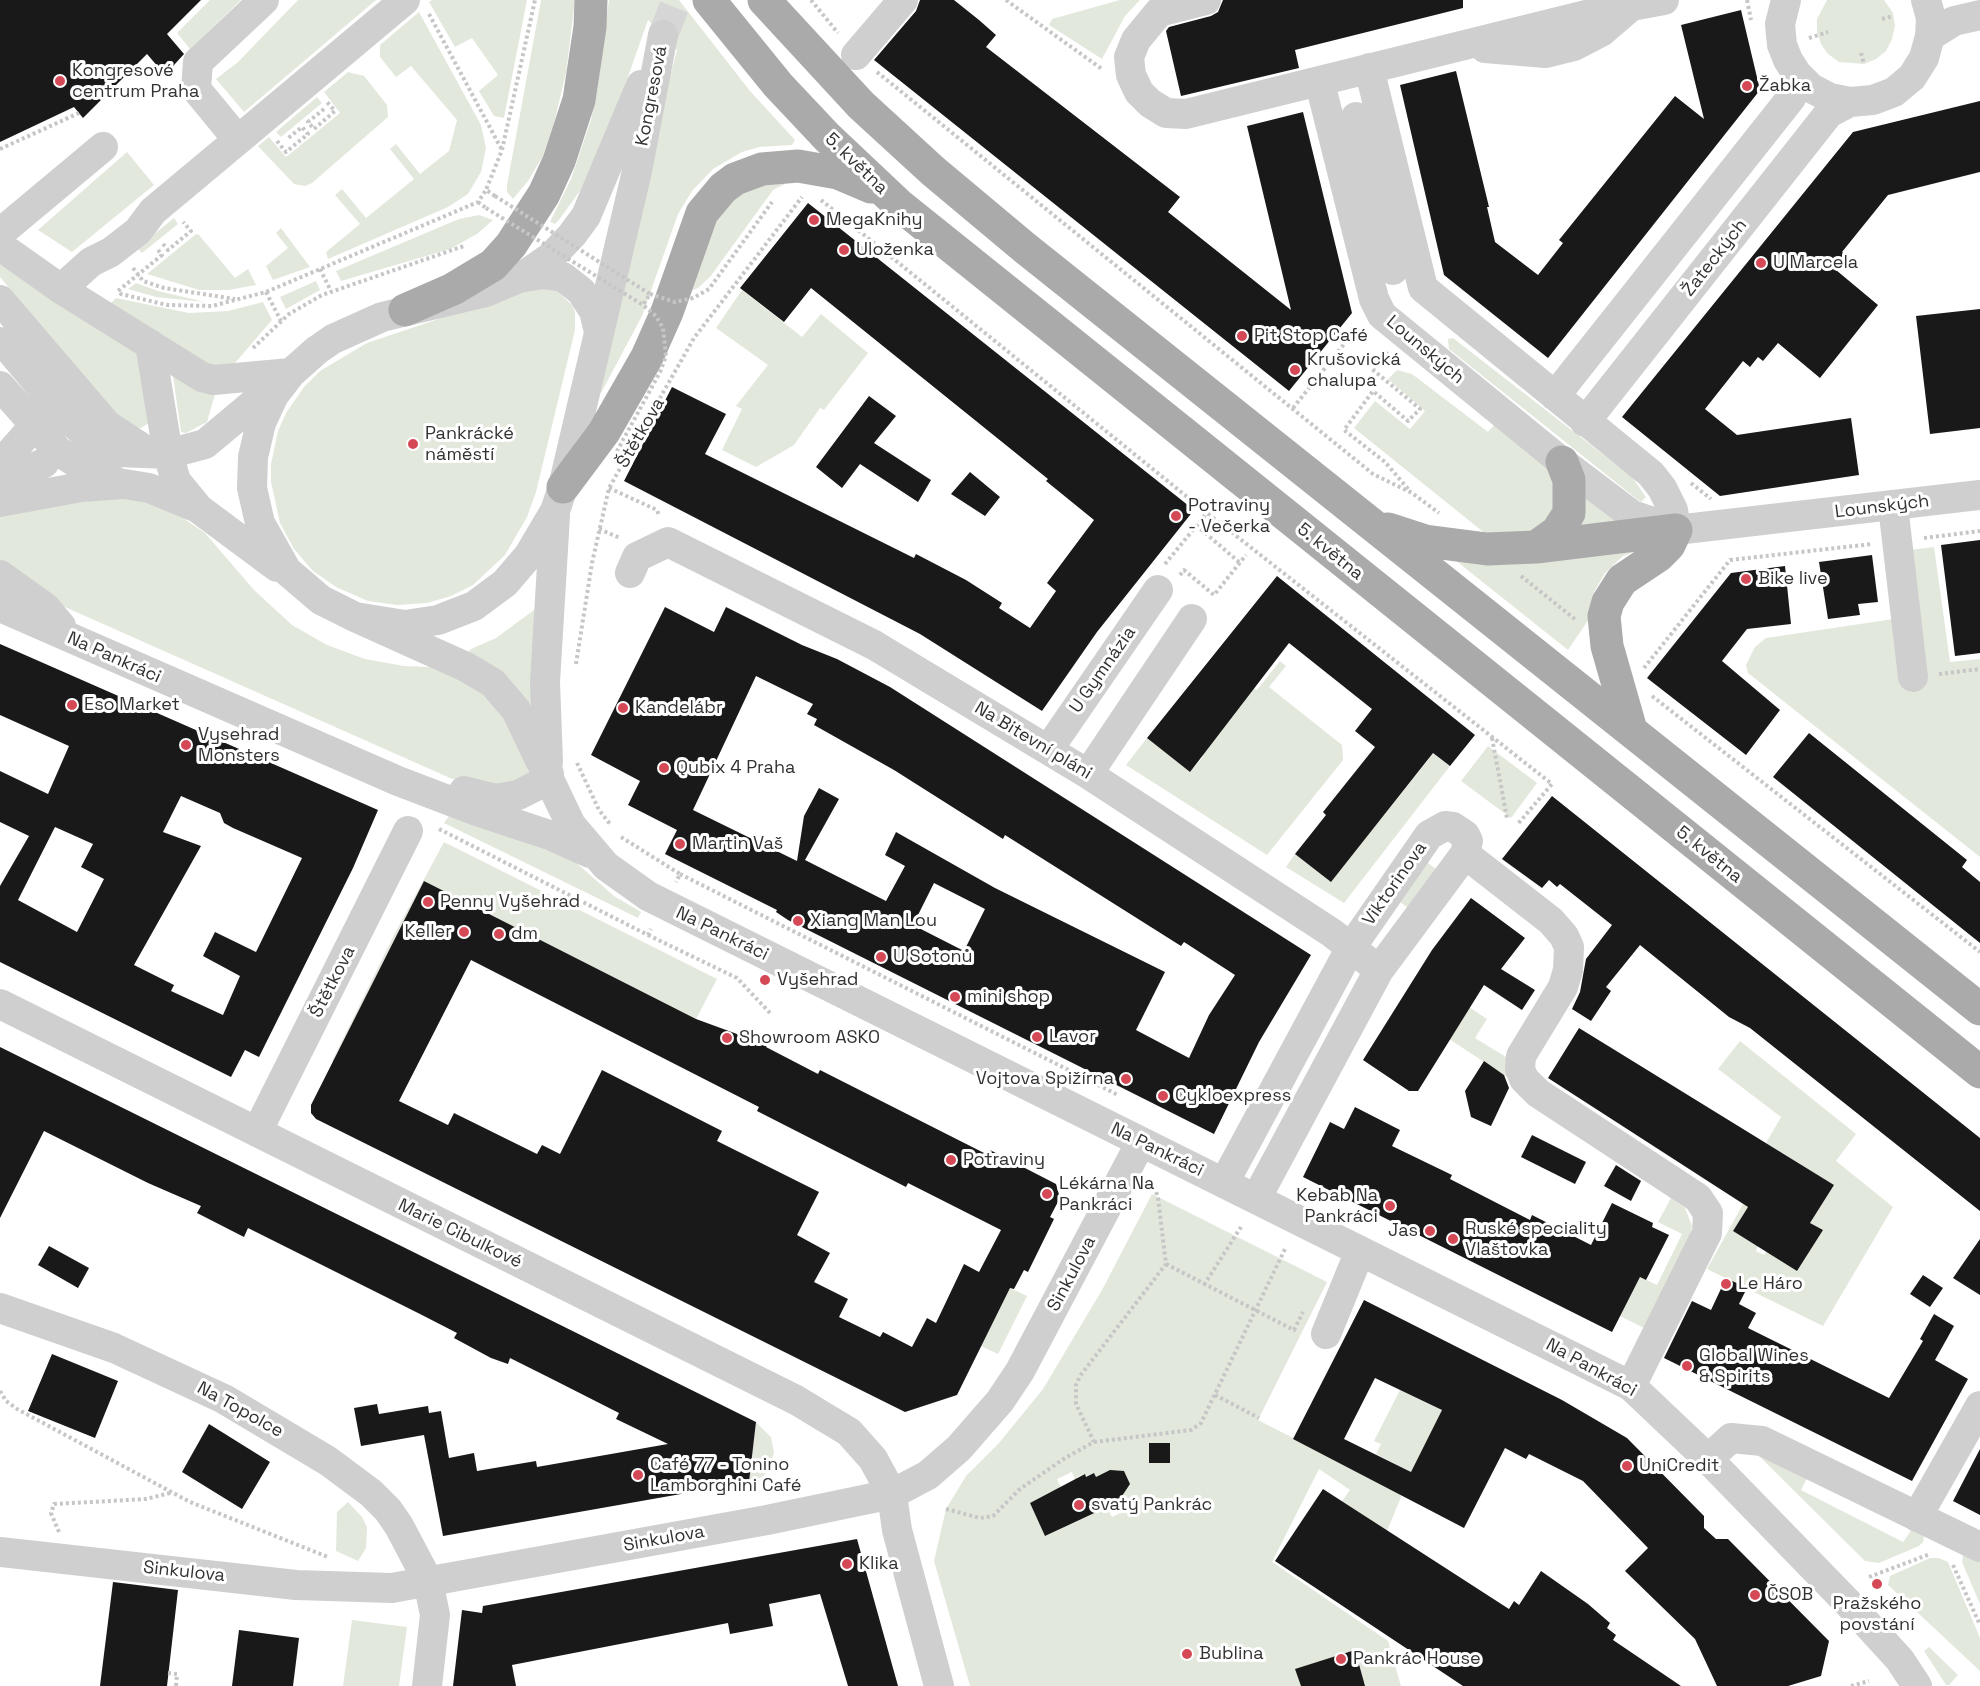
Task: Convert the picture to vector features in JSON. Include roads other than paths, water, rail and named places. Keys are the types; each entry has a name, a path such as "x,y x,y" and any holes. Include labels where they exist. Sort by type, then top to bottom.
{"main road":[{"path":"405,310 453,289 493,265 511,245 544,194 559,161 579,100 590,27 591,0"},
{"name":"5. května","path":"709,0 778,85 827,137 898,204 1980,1072"},
{"path":"764,0 861,105 933,171 1034,255 1980,1010"},
{"path":"559,499 604,432 647,357 667,312 702,213 723,188 735,179 762,169 798,166 838,173 859,181 898,204"},
{"path":"1536,547 1557,532 1569,513 1569,480 1562,462"},
{"path":"1363,518 1425,541 1487,549 1536,547 1676,530"},
{"path":"1631,730 1607,646 1604,616 1613,592 1631,573 1658,556 1669,545 1676,530"}],"street":[{"path":"238,140 196,89 198,62 264,0"},
{"path":"856,55 903,0"},
{"path":"1206,0 1159,12 1136,40 1129,57 1131,75 1139,92 1150,103 1166,113 1186,114 1320,83 1458,46 1546,53 1574,46 1601,32 1619,6 1664,0"},
{"name":"Žateckých","path":"1786,0 1780,24 1782,45 1797,74 1811,88 1830,98 1850,102 1873,100 1894,92 1912,77 1924,58 1930,36 1931,18 1926,0"},
{"path":"61,289 91,262 108,238 131,220 153,210 414,2"},
{"path":"1930,36 1954,21 1980,15"},
{"name":"Kongresová","path":"519,278 552,256 586,216 663,35 637,171 599,332"},
{"path":"1369,68 1421,282 1429,295 1651,474 1662,488 1673,510 1676,530"},
{"path":"1555,396 1791,98 1796,88 1797,74"},
{"name":"Lounských","path":"1320,83 1374,299 1382,315 1562,462 1632,515 1676,530 1980,495"},
{"name":"Žateckých","path":"1586,422 1829,113 1850,102"},
{"path":"1356,117 1393,270 1393,295 1419,345"},
{"path":"0,233 103,147"},
{"path":"0,246 61,289 202,377 213,380 291,373"},
{"path":"1393,270 1416,298 1448,310"},
{"path":"2,407 48,442 84,453 168,454 205,444 333,339 405,310 486,292 519,278 553,275 571,282 589,301 599,332 559,499 545,682 549,774"},
{"path":"0,300 11,351 66,418 96,475 136,486 199,509"},
{"path":"6,325 106,424 135,444 168,454"},
{"path":"150,344 168,454 176,482 199,509 321,600 466,667 493,683 516,710 549,774"},
{"path":"0,361 51,423 84,453"},
{"path":"291,373 274,395 261,423 256,440 252,476 260,523 277,557 298,583"},
{"path":"0,447 26,435 0,465"},
{"path":"0,474 26,471 44,464"},
{"path":"0,502 81,487 136,486"},
{"path":"355,617 405,625 438,620 474,606 491,595 516,571 540,538 559,499"},
{"path":"1893,506 1913,677"},
{"name":"Na Bitevní pláni","path":"630,573 637,558 668,542 874,645 1088,774 1332,933 1379,970"},
{"path":"0,575 46,608 73,640"},
{"name":"U Gymnázia","path":"1048,750 1166,586"},
{"name":"Na Pankráci","path":"0,607 398,781 552,836 596,856"},
{"path":"1088,774 1192,619"},
{"path":"398,781 456,788 496,799 527,791 549,774"},
{"name":"Na Pankráci","path":"549,774 561,808 596,856 629,884 664,905 1631,1386 1708,1459 1876,1632 1900,1660 1917,1686"},
{"name":"Viktorinova","path":"1224,1184 1350,949 1429,835 1445,826 1453,827 1465,835 1468,841 1465,854 1379,970 1256,1199"},
{"name":"Štětkova","path":"257,1132 420,828"},
{"path":"1465,854 1551,921 1564,936 1569,948 1568,970 1563,987 1521,1056 1520,1069 1524,1079 1538,1093 1698,1198 1708,1213 1707,1233 1631,1386"},
{"name":"Marie Cibulkové","path":"0,1004 836,1422 849,1432 873,1459 892,1494"},
{"name":"Sinkulova","path":"0,1552 296,1585 392,1588 767,1520 892,1494 928,1474 959,1448 1000,1401 1020,1371 1141,1142"},
{"path":"1326,1334 1360,1251"},
{"name":"Na Topolce","path":"0,1308 114,1348 224,1399 350,1476 388,1510 410,1544 428,1581 435,1615 427,1686"},
{"path":"1917,1517 1980,1406"},
{"path":"1708,1459 1731,1438 1762,1441 1980,1547"},
{"path":"892,1494 897,1530 939,1686"}],"tunnel":[{"path":"663,35 677,0"}],"place":[{"name":"Kongresové centrum Praha","path":"60,81"},
{"name":"Žabka","path":"1747,86"},
{"name":"MegaKnihy","path":"814,220"},
{"name":"Uloženka","path":"844,250"},
{"name":"U Marcela","path":"1761,263"},
{"name":"Pit Stop Café","path":"1242,336"},
{"name":"Krušovická chalupa","path":"1295,370"},
{"name":"Pankrácké náměstí","path":"413,444"},
{"name":"Potraviny - Večerka","path":"1176,516"},
{"name":"Bike live","path":"1746,579"},
{"name":"Eso Market","path":"72,705"},
{"name":"Kandelábr","path":"623,708"},
{"name":"Vysehrad Monsters","path":"186,745"},
{"name":"Qubix 4 Praha","path":"664,768"},
{"name":"Martin Vaš","path":"680,844"},
{"name":"Penny Vyšehrad","path":"428,902"},
{"name":"Xiang Man Lou","path":"798,921"},
{"name":"Keller","path":"464,932"},
{"name":"dm","path":"499,934"},
{"name":"U Sotonů","path":"881,957"},
{"name":"Vyšehrad","path":"765,980"},
{"name":"mini shop","path":"955,997"},
{"name":"Lavor","path":"1037,1037"},
{"name":"Showroom ASKO","path":"727,1038"},
{"name":"Vojtova Spižírna","path":"1126,1079"},
{"name":"Cykloexpress","path":"1163,1096"},
{"name":"Potraviny","path":"951,1160"},
{"name":"Lékárna Na Pankráci","path":"1047,1194"},
{"name":"Kebab Na Pankráci","path":"1390,1206"},
{"name":"Jas","path":"1430,1231"},
{"name":"Ruské speciality Vlaštovka","path":"1453,1239"},
{"name":"Le Háro","path":"1726,1284"},
{"name":"Global Wines & Spirits","path":"1687,1366"},
{"name":"UniCredit","path":"1627,1466"},
{"name":"Café 77 - Tonino Lamborghini Café","path":"638,1475"},
{"name":"svatý Pankrác","path":"1079,1505"},
{"name":"Klika","path":"847,1564"},
{"name":"Pražského povstání","path":"1877,1584"},
{"name":"ČSOB","path":"1755,1595"},
{"name":"Bublina","path":"1187,1654"},
{"name":"Pankrác House","path":"1341,1659"}]}
